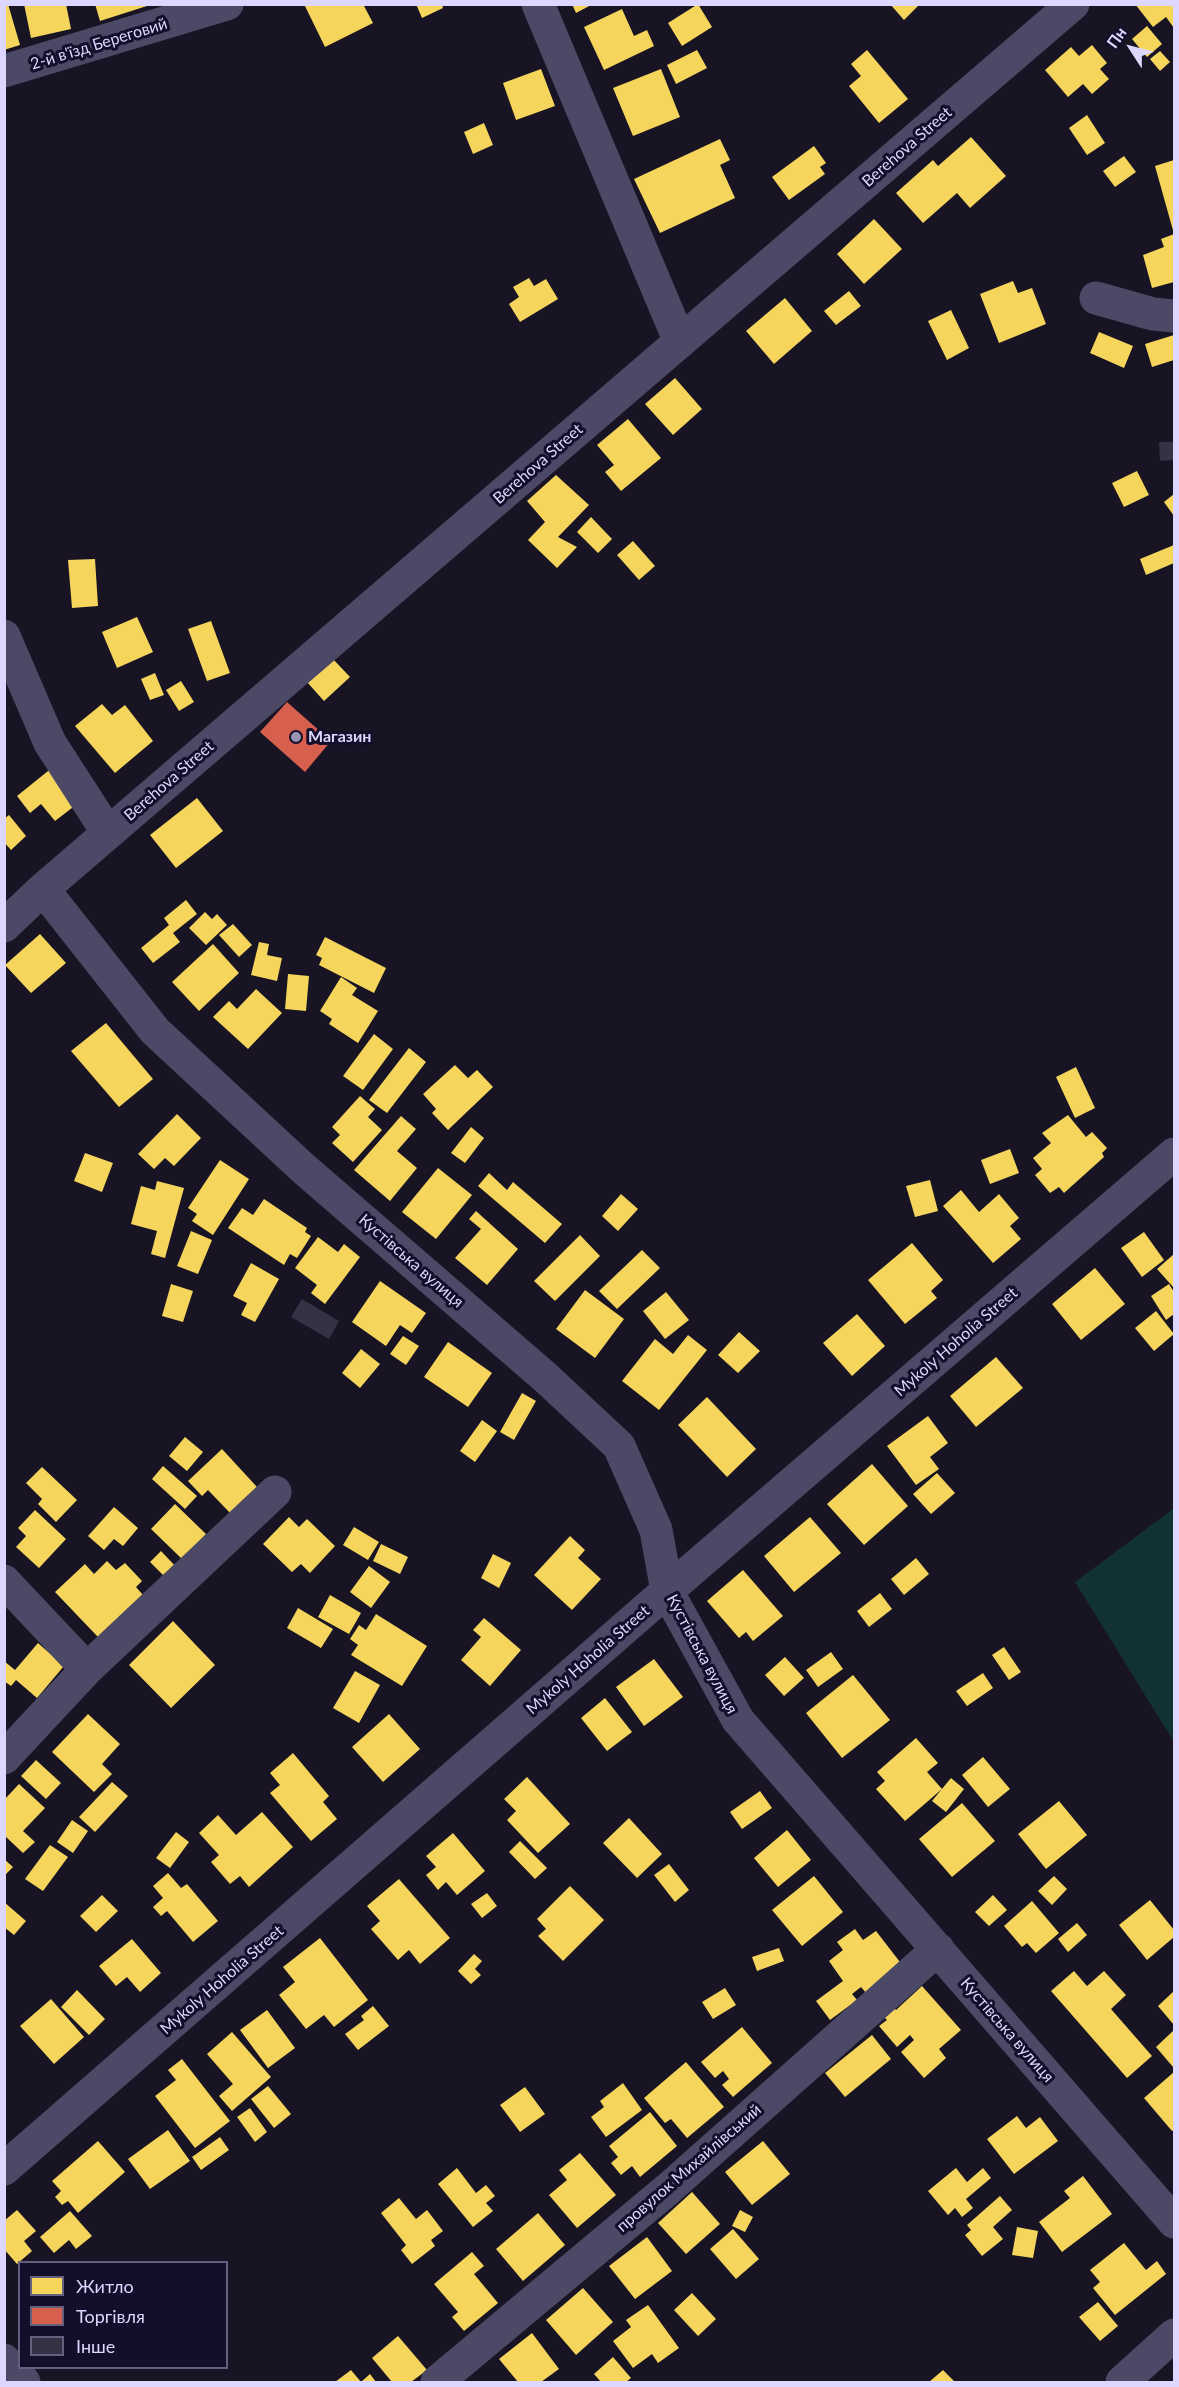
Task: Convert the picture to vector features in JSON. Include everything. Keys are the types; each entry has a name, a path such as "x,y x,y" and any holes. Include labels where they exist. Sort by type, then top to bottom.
{"street":[{"name":"2-й в'їзд Береговий","path":"4,72 227,4"},
{"path":"538,4 680,342"},
{"name":"Berehova Street","path":"4,926 43,889 1073,4"},
{"path":"1096,298 1153,314 1174,316"},
{"path":"4,636 50,743 108,833"},
{"name":"Кустівська вулиця","path":"43,889 155,1030 304,1168 545,1377 619,1446 656,1530 667,1591 738,1720 1174,2222"},
{"name":"Mykoly Hoholia Street","path":"4,2169 667,1591 1174,1154"},
{"path":"4,1758 87,1669 275,1492"},
{"path":"4,1581 87,1669"},
{"name":"провулок Михайлівський","path":"437,2382 668,2189 938,1949"},
{"path":"1122,2382 1174,2335"},
{"path":"4,2360 24,2382"}],"green space":[{"path":"1174,1508 1174,1742 1075,1582"}],"building: Житло":[{"path":"4,4 8,4 20,45 4,50"},
{"path":"24,4 66,4 71,29 31,38"},
{"path":"95,4 149,4 150,5 100,21"},
{"path":"304,4 363,4 373,23 325,47"},
{"path":"416,4 442,4 443,8 422,18"},
{"path":"572,4 593,4 576,13"},
{"path":"698,4 712,27 682,46 668,23"},
{"path":"890,4 920,4 904,20"},
{"path":"1135,4 1174,4 1174,28 1166,17 1153,27"},
{"path":"622,9 634,36 647,30 654,46 604,70 584,27"},
{"path":"1147,26 1162,44 1147,57 1132,39"},
{"path":"1092,45 1107,63 1100,69 1109,79 1092,94 1083,84 1068,97 1045,70 1071,47 1079,56"},
{"path":"697,50 707,68 676,84 667,65"},
{"path":"867,50 908,99 879,123 849,86 861,76 851,64"},
{"path":"1160,51 1170,62 1160,71 1150,59"},
{"path":"541,69 555,106 516,120 503,83"},
{"path":"661,69 680,117 633,136 613,88"},
{"path":"1087,115 1105,143 1087,155 1069,128"},
{"path":"484,123 493,145 473,154 464,132"},
{"path":"971,137 1006,176 970,208 957,193 923,223 896,193 933,160 938,166"},
{"path":"720,139 730,160 720,165 735,198 660,233 634,179"},
{"path":"814,146 826,163 820,167 825,174 789,200 772,177"},
{"path":"1124,156 1136,172 1115,187 1103,171"},
{"path":"1174,160 1174,234 1155,166"},
{"path":"874,219 902,249 864,284 837,254"},
{"path":"1174,234 1174,282 1152,288 1143,255 1164,247 1161,239"},
{"path":"529,278 534,286 546,279 558,299 520,322 509,304 519,297 513,287"},
{"path":"1013,281 1018,293 1032,288 1046,324 999,343 980,294"},
{"path":"849,291 861,306 836,325 824,311"},
{"path":"785,298 812,331 774,364 746,331"},
{"path":"951,310 969,348 947,360 928,321"},
{"path":"1099,332 1133,346 1124,368 1090,353"},
{"path":"1174,335 1174,360 1152,367 1145,344"},
{"path":"675,378 702,409 673,435 645,404"},
{"path":"628,419 661,458 621,491 605,472 614,465 597,445"},
{"path":"1137,471 1149,495 1124,507 1112,483"},
{"path":"556,475 589,505 558,537 577,547 557,568 528,540 545,522 527,501"},
{"path":"1174,494 1174,516 1164,502"},
{"path":"591,517 612,539 598,553 577,532"},
{"path":"633,541 655,566 639,580 617,555"},
{"path":"1174,545 1174,563 1146,575 1140,559"},
{"path":"95,559 98,606 72,608 68,560"},
{"path":"137,617 153,652 117,668 102,632"},
{"path":"211,621 230,673 207,681 188,629"},
{"path":"332,658 350,677 324,701 307,682"},
{"path":"155,673 164,695 150,700 141,679"},
{"path":"181,681 194,702 179,711 166,690"},
{"path":"102,704 112,715 125,705 153,741 115,773 75,726"},
{"path":"53,767 81,801 55,821 41,804 30,813 17,796"},
{"path":"197,798 223,831 176,868 150,835"},
{"path":"9,815 26,836 11,850 4,842 4,819"},
{"path":"186,900 197,914 173,933 180,942 153,963 141,948 169,925 164,918"},
{"path":"205,912 212,919 217,914 227,925 206,945 189,928"},
{"path":"233,924 252,945 239,957 219,935"},
{"path":"40,934 66,963 31,993 5,965"},
{"path":"325,937 386,968 374,993 319,965 322,958 316,955"},
{"path":"259,942 269,944 267,955 282,958 277,981 251,975"},
{"path":"213,944 239,973 199,1011 172,982"},
{"path":"288,974 309,976 306,1011 285,1009"},
{"path":"341,977 357,988 352,995 378,1011 358,1043 329,1024 332,1019 320,1011"},
{"path":"256,989 282,1013 248,1049 213,1017 229,1001 237,1009"},
{"path":"106,1023 153,1079 119,1107 71,1051"},
{"path":"374,1034 393,1049 363,1090 343,1076"},
{"path":"409,1048 426,1062 387,1113 369,1100"},
{"path":"455,1065 468,1078 477,1070 493,1087 448,1130 432,1113 436,1109 423,1094"},
{"path":"1076,1067 1095,1108 1075,1118 1056,1077"},
{"path":"360,1096 375,1109 368,1117 382,1130 353,1162 332,1143 340,1135 332,1127"},
{"path":"177,1114 201,1138 174,1166 165,1158 154,1169 138,1154"},
{"path":"1068,1115 1086,1137 1092,1132 1107,1148 1102,1153 1104,1157 1064,1193 1059,1187 1050,1193 1035,1175 1042,1169 1033,1158 1051,1143 1042,1133"},
{"path":"401,1116 416,1129 397,1151 417,1168 390,1201 354,1170"},
{"path":"471,1127 484,1138 465,1163 451,1153"},
{"path":"1010,1149 1019,1173 990,1184 981,1160"},
{"path":"85,1153 113,1163 102,1192 74,1181"},
{"path":"220,1160 249,1179 213,1235 192,1221 197,1214 188,1208"},
{"path":"438,1168 472,1195 436,1239 402,1212"},
{"path":"489,1173 507,1190 513,1182 562,1224 545,1243 478,1186"},
{"path":"930,1180 938,1211 915,1217 906,1186"},
{"path":"157,1181 184,1188 165,1258 151,1254 157,1231 131,1224 141,1186 155,1190"},
{"path":"961,1190 979,1212 999,1194 1019,1218 1010,1226 1021,1239 993,1263 943,1206"},
{"path":"621,1194 638,1209 618,1231 602,1216"},
{"path":"264,1199 307,1228 305,1232 311,1236 297,1258 290,1254 284,1265 228,1228 242,1208 253,1215"},
{"path":"476,1211 518,1249 487,1285 455,1258 481,1229 469,1219"},
{"path":"191,1231 212,1240 198,1274 177,1266"},
{"path":"1144,1232 1164,1260 1142,1277 1121,1248"},
{"path":"580,1235 600,1256 555,1301 534,1281"},
{"path":"318,1237 338,1252 344,1244 360,1257 325,1304 311,1293 317,1285 295,1268"},
{"path":"912,1243 943,1280 931,1291 937,1298 905,1324 868,1280"},
{"path":"642,1250 660,1268 617,1309 599,1291"},
{"path":"1174,1254 1174,1288 1157,1269"},
{"path":"251,1263 279,1279 255,1322 241,1315 247,1303 233,1296"},
{"path":"1095,1268 1125,1304 1081,1340 1052,1304"},
{"path":"380,1281 426,1313 412,1333 400,1325 386,1346 352,1322"},
{"path":"171,1284 193,1291 183,1322 162,1316"},
{"path":"1169,1284 1174,1292 1174,1314 1166,1320 1151,1296"},
{"path":"585,1290 624,1319 595,1358 556,1329"},
{"path":"666,1292 689,1320 665,1339 643,1311"},
{"path":"1156,1311 1174,1334 1154,1351 1135,1328"},
{"path":"857,1314 885,1346 852,1376 823,1343"},
{"path":"739,1332 760,1351 738,1373 718,1355"},
{"path":"688,1335 707,1350 659,1410 622,1381 655,1339 673,1354"},
{"path":"403,1336 419,1346 406,1365 390,1354"},
{"path":"448,1342 492,1373 468,1407 424,1377"},
{"path":"361,1349 380,1364 360,1388 342,1373"},
{"path":"996,1357 1023,1388 976,1427 950,1396"},
{"path":"522,1393 536,1401 514,1440 500,1432"},
{"path":"707,1397 756,1449 727,1477 678,1425"},
{"path":"928,1416 948,1443 930,1457 939,1469 916,1485 887,1446"},
{"path":"482,1420 497,1431 475,1462 460,1451"},
{"path":"185,1437 203,1452 187,1471 169,1456"},
{"path":"222,1449 257,1487 230,1513 208,1490 202,1496 188,1481"},
{"path":"872,1464 908,1506 864,1545 827,1504"},
{"path":"163,1466 197,1496 185,1509 152,1479"},
{"path":"42,1467 77,1500 56,1522 38,1504 42,1499 26,1483"},
{"path":"937,1473 955,1493 931,1514 913,1494"},
{"path":"175,1504 206,1534 182,1559 151,1529"},
{"path":"114,1507 138,1528 123,1546 114,1539 104,1550 88,1536"},
{"path":"35,1510 66,1539 39,1568 16,1547 26,1536 18,1528"},
{"path":"289,1517 299,1527 307,1519 335,1546 310,1573 301,1564 292,1572 263,1544"},
{"path":"810,1517 841,1553 794,1592 764,1556"},
{"path":"354,1527 379,1542 368,1560 343,1545"},
{"path":"570,1536 585,1550 578,1558 601,1579 572,1610 534,1575"},
{"path":"381,1544 408,1557 400,1574 373,1561"},
{"path":"161,1551 179,1570 168,1580 150,1562"},
{"path":"493,1554 511,1563 499,1588 481,1578"},
{"path":"916,1558 929,1574 904,1595 891,1579"},
{"path":"107,1561 116,1570 125,1563 142,1581 136,1587 143,1595 98,1637 55,1592 85,1564 94,1574"},
{"path":"369,1566 390,1582 371,1608 350,1592"},
{"path":"743,1570 783,1616 753,1641 746,1632 739,1638 707,1601"},
{"path":"880,1593 892,1609 869,1627 857,1611"},
{"path":"330,1595 361,1613 349,1634 318,1617"},
{"path":"298,1608 333,1629 321,1648 287,1628"},
{"path":"376,1614 427,1646 402,1686 351,1655 358,1645 350,1639 359,1625 366,1630"},
{"path":"484,1618 521,1650 490,1686 461,1660 481,1637 473,1630"},
{"path":"173,1621 215,1665 171,1708 129,1665"},
{"path":"38,1643 64,1666 37,1698 16,1680 11,1686 4,1681 4,1661 15,1670"},
{"path":"1004,1647 1021,1672 1009,1680 992,1655"},
{"path":"831,1652 843,1669 818,1687 806,1670"},
{"path":"785,1657 804,1678 784,1696 765,1675"},
{"path":"654,1659 683,1697 644,1726 616,1687"},
{"path":"355,1671 380,1685 359,1723 333,1708"},
{"path":"983,1673 993,1688 967,1706 956,1691"},
{"path":"853,1675 890,1720 842,1758 806,1713"},
{"path":"605,1698 632,1732 607,1751 581,1718"},
{"path":"88,1714 120,1744 102,1764 112,1774 94,1792 52,1752"},
{"path":"389,1714 420,1749 383,1782 352,1747"},
{"path":"916,1738 938,1763 927,1772 942,1789 905,1821 876,1789 885,1781 877,1772"},
{"path":"293,1753 329,1796 323,1802 337,1819 311,1841 270,1793 280,1785 270,1773"},
{"path":"983,1757 1010,1789 988,1807 962,1775"},
{"path":"36,1760 61,1783 46,1799 21,1776"},
{"path":"527,1777 570,1824 538,1853 507,1820 516,1811 504,1799"},
{"path":"951,1778 964,1789 946,1812 932,1801"},
{"path":"112,1782 128,1796 95,1832 79,1817"},
{"path":"19,1784 45,1808 23,1831 35,1842 23,1853 5,1836 5,1799"},
{"path":"760,1791 772,1808 742,1829 730,1812"},
{"path":"1059,1801 1087,1835 1046,1869 1018,1834"},
{"path":"962,1803 995,1841 952,1877 919,1839"},
{"path":"262,1812 293,1847 249,1887 240,1876 230,1884 211,1862 219,1855 199,1833 218,1815 236,1835"},
{"path":"629,1818 662,1854 637,1878 603,1843"},
{"path":"72,1820 88,1831 73,1853 57,1842"},
{"path":"787,1830 811,1860 778,1887 754,1858"},
{"path":"176,1832 189,1842 170,1868 156,1858"},
{"path":"453,1833 485,1871 457,1895 446,1882 438,1890 426,1875 436,1867 426,1856"},
{"path":"520,1841 547,1868 535,1879 509,1852"},
{"path":"50,1845 68,1857 43,1891 25,1879"},
{"path":"4,1859 13,1867 4,1876"},
{"path":"669,1864 689,1890 675,1902 654,1875"},
{"path":"168,1873 181,1888 187,1884 218,1921 193,1942 167,1911 161,1916 153,1907 163,1898 153,1886"},
{"path":"814,1876 843,1912 802,1946 772,1910"},
{"path":"1054,1876 1067,1889 1052,1905 1038,1891"},
{"path":"399,1879 450,1938 420,1964 409,1950 398,1960 371,1929 380,1921 367,1906"},
{"path":"570,1886 604,1920 563,1961 538,1936 546,1929 537,1919"},
{"path":"487,1893 497,1906 482,1918 471,1904"},
{"path":"102,1895 118,1911 96,1932 80,1916"},
{"path":"993,1895 1007,1910 989,1926 975,1912"},
{"path":"1150,1900 1174,1930 1174,1937 1147,1960 1119,1925"},
{"path":"1032,1901 1059,1933 1036,1953 1027,1943 1022,1947 1004,1926"},
{"path":"4,1902 26,1921 14,1935 4,1927"},
{"path":"1077,1923 1087,1935 1068,1952 1058,1939"},
{"path":"855,1929 863,1940 876,1931 903,1966 867,1994 861,1987 852,1994 857,2000 830,2020 816,2001 843,1981 829,1961 843,1950 837,1942"},
{"path":"320,1938 368,2000 334,2027 324,2015 306,2029 279,1995 295,1982 283,1967"},
{"path":"132,1939 161,1973 140,1992 127,1977 116,1986 99,1966"},
{"path":"779,1948 784,1961 757,1971 752,1957"},
{"path":"474,1954 482,1961 475,1969 481,1975 471,1984 458,1971"},
{"path":"1074,1971 1087,1986 1104,1971 1126,1995 1111,2009 1152,2056 1127,2078 1051,1991"},
{"path":"922,1986 961,2030 939,2049 946,2058 924,2078 901,2052 914,2040 910,2035 897,2047 879,2026 887,2020 881,2014 891,2005 896,2010"},
{"path":"725,1988 736,2005 713,2019 702,2002"},
{"path":"77,1990 105,2019 89,2035 61,2007"},
{"path":"1174,1991 1174,2025 1158,2006"},
{"path":"51,1999 84,2037 54,2064 20,2026"},
{"path":"373,2006 389,2026 358,2050 345,2034 364,2020 361,2016"},
{"path":"267,2010 295,2048 268,2068 240,2030"},
{"path":"742,2027 772,2063 733,2097 722,2085 729,2079 723,2071 715,2078 701,2062"},
{"path":"1174,2030 1174,2065 1173,2067 1156,2047"},
{"path":"232,2032 271,2077 232,2111 219,2096 233,2084 207,2054"},
{"path":"872,2035 891,2059 845,2097 825,2073"},
{"path":"182,2059 230,2121 195,2148 155,2096 176,2080 168,2070"},
{"path":"686,2062 724,2107 687,2138 671,2119 665,2123 644,2098"},
{"path":"1174,2072 1174,2130 1172,2131 1144,2098"},
{"path":"623,2083 642,2110 606,2137 591,2117 604,2107 600,2101"},
{"path":"268,2086 291,2114 274,2128 251,2099"},
{"path":"525,2087 545,2114 520,2132 500,2105"},
{"path":"250,2108 267,2132 255,2142 237,2117"},
{"path":"650,2112 677,2146 640,2177 632,2166 621,2175 611,2163 618,2157 609,2146"},
{"path":"1017,2116 1026,2128 1040,2117 1058,2141 1014,2174 987,2139"},
{"path":"168,2130 190,2161 150,2189 128,2159"},
{"path":"220,2137 229,2150 201,2170 192,2157"},
{"path":"98,2141 125,2172 78,2213 68,2201 62,2205 55,2197 61,2191 52,2181"},
{"path":"763,2141 790,2174 752,2205 725,2172"},
{"path":"580,2153 616,2195 577,2228 549,2195 567,2180 559,2170"},
{"path":"457,2168 476,2193 486,2185 495,2196 486,2203 493,2211 473,2227 438,2184"},
{"path":"956,2168 967,2182 983,2168 991,2178 966,2199 973,2208 962,2217 955,2208 948,2215 928,2191"},
{"path":"1083,2176 1112,2214 1062,2252 1039,2222 1070,2198 1064,2191"},
{"path":"692,2192 720,2224 686,2254 658,2223"},
{"path":"1000,2196 1012,2210 993,2227 1003,2239 982,2256 965,2235 971,2230 967,2225"},
{"path":"399,2198 416,2219 427,2210 443,2231 431,2240 435,2246 412,2264 401,2250 406,2245 381,2213"},
{"path":"17,2210 36,2231 24,2241 32,2251 17,2264 4,2249 4,2221"},
{"path":"740,2210 753,2217 745,2232 732,2226"},
{"path":"70,2211 92,2236 76,2249 69,2240 54,2253 40,2237"},
{"path":"538,2213 565,2245 523,2281 496,2249"},
{"path":"1017,2227 1038,2231 1033,2258 1012,2255"},
{"path":"733,2229 759,2259 736,2279 710,2249"},
{"path":"647,2237 672,2271 635,2299 609,2266"},
{"path":"1124,2243 1146,2270 1157,2261 1166,2274 1115,2315 1093,2288 1100,2282 1090,2270"},
{"path":"472,2252 484,2266 474,2274 498,2303 464,2331 452,2317 458,2312 434,2284"},
{"path":"583,2288 613,2322 576,2355 546,2320"},
{"path":"692,2293 716,2319 698,2336 674,2310"},
{"path":"1098,2302 1118,2326 1100,2341 1079,2317"},
{"path":"648,2305 679,2348 658,2363 652,2354 633,2368 613,2341 631,2327 626,2320"},
{"path":"532,2333 559,2369 541,2382 518,2382 499,2359"},
{"path":"398,2336 427,2370 411,2382 392,2382 372,2358"},
{"path":"613,2357 631,2378 626,2382 601,2382 594,2374"},
{"path":"351,2370 361,2382 335,2382"},
{"path":"943,2370 955,2382 929,2382"},
{"path":"370,2374 376,2382 361,2382"}],"building: Торгівля":[{"name":"Магазин","path":"287,702 331,741 305,772 260,732"}],"building: Інше":[{"path":"1159,442 1174,442 1174,460 1160,461"},
{"path":"302,1299 339,1321 329,1339 291,1317"}],"place":[{"name":"Магазин","path":"296,737"}]}
